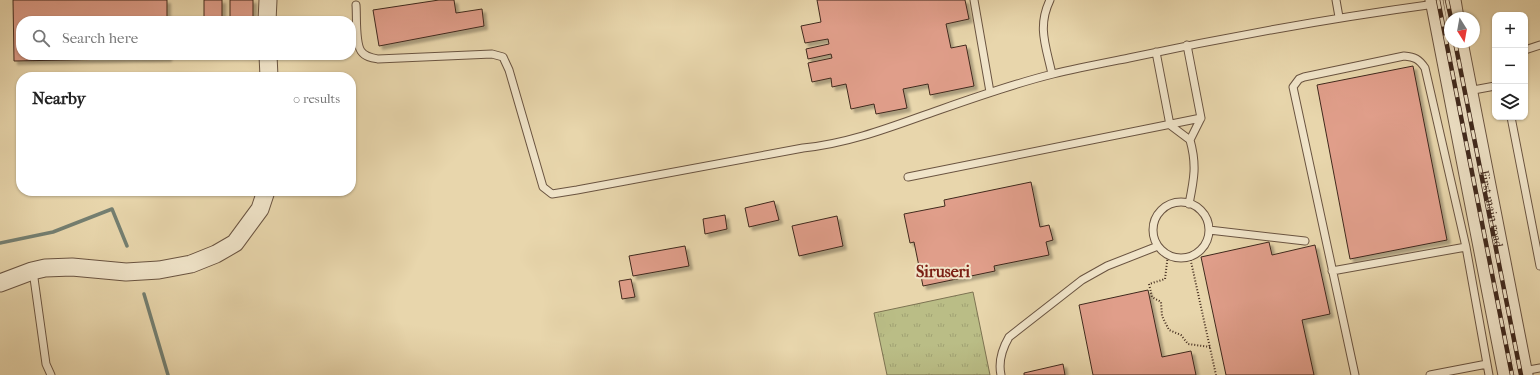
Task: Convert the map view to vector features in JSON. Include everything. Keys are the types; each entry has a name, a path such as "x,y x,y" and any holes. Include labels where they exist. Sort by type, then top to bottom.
{"street":[{"path":"267,16 268,0"},
{"path":"1435,5 1518,374"},
{"name":"First main road","path":"1460,48 1518,374"},
{"path":"268,60 269,72"},
{"path":"0,283 32,270 44,268 72,267 126,272 159,270 191,264 216,254 236,243 260,209 264,196"}],"lane":[{"path":"974,0 990,92"},
{"path":"1050,0 1045,11 1043,31 1052,74"},
{"path":"1336,0 1339,17"},
{"path":"356,5 358,46 368,57 378,59 492,54 504,57 543,187 552,194 802,148 834,144 876,132 990,92 1052,74 1156,52 1339,17 1435,5"},
{"path":"1528,49 1540,45"},
{"path":"1187,46 1202,118 1190,140"},
{"path":"1156,52 1170,125 1190,140 1194,155 1195,168 1189,204"},
{"path":"1355,375 1293,87 1299,79 1304,77 1404,56 1413,57 1420,60 1425,68 1466,247 1489,375"},
{"path":"1468,91 1492,87"},
{"path":"908,177 1202,118"},
{"path":"1512,120 1540,266"},
{"path":"1176,203 1189,204 1201,211 1206,219 1208,237 1198,252 1190,257 1181,258 1168,254 1158,246 1154,238 1153,228 1155,220 1160,212 1167,206 1176,203"},
{"path":"1208,230 1305,241"},
{"path":"1002,375 1000,367 1001,356 1003,347 1009,337 1082,280 1107,266 1158,246"},
{"path":"1332,271 1466,247"},
{"path":"32,270 46,364 51,375"},
{"path":"1430,375 1487,364"},
{"path":"1518,374 1540,368"}],"path":[{"path":"1168,254 1165,279 1149,284 1152,297 1161,302 1162,316 1169,330 1181,335 1188,344 1210,347"},
{"path":"1190,257 1216,375"}],"green space":[{"path":"973,292 990,375 887,375 874,313"}],"building":[{"path":"13,0 167,0 167,16 16,16 16,60 65,60 14,61"},
{"path":"204,0 222,0 222,16 204,16"},
{"path":"230,0 253,0 253,16 230,16"},
{"path":"439,0 454,0 456,13 482,9 484,26 379,46 373,10"},
{"path":"817,0 965,0 969,19 946,24 951,48 966,45 974,86 930,95 928,84 903,89 907,108 876,114 874,104 851,109 846,84 832,87 831,78 812,82 808,63 832,58 831,54 808,59 806,49 829,44 828,39 805,43 801,26 821,22"},
{"path":"1413,66 1447,240 1350,259 1317,85"},
{"path":"1031,182 1040,227 1049,225 1053,240 1046,242 1049,255 994,266 995,271 923,286 914,242 910,243 904,214 945,206 944,200"},
{"path":"774,201 779,220 749,227 745,208"},
{"path":"725,215 727,229 705,234 703,219"},
{"path":"837,216 843,246 799,256 792,226"},
{"path":"1269,242 1272,255 1315,245 1330,314 1302,320 1314,375 1226,375 1201,257"},
{"path":"685,246 689,266 633,276 629,256"},
{"path":"631,279 635,297 622,299 619,281"},
{"path":"1148,290 1162,357 1191,351 1196,375 1093,375 1079,305"},
{"path":"1063,364 1065,375 1024,375 1024,373"}],"waterway":[{"path":"0,243 53,232 112,209 127,246"},
{"path":"144,294 168,375"}],"railway":[{"path":"1438,0 1512,375"},
{"path":"1447,0 1450,12"},
{"path":"1456,48 1521,375"}],"district":[{"name":"Siruseri","path":"943,271"}]}
